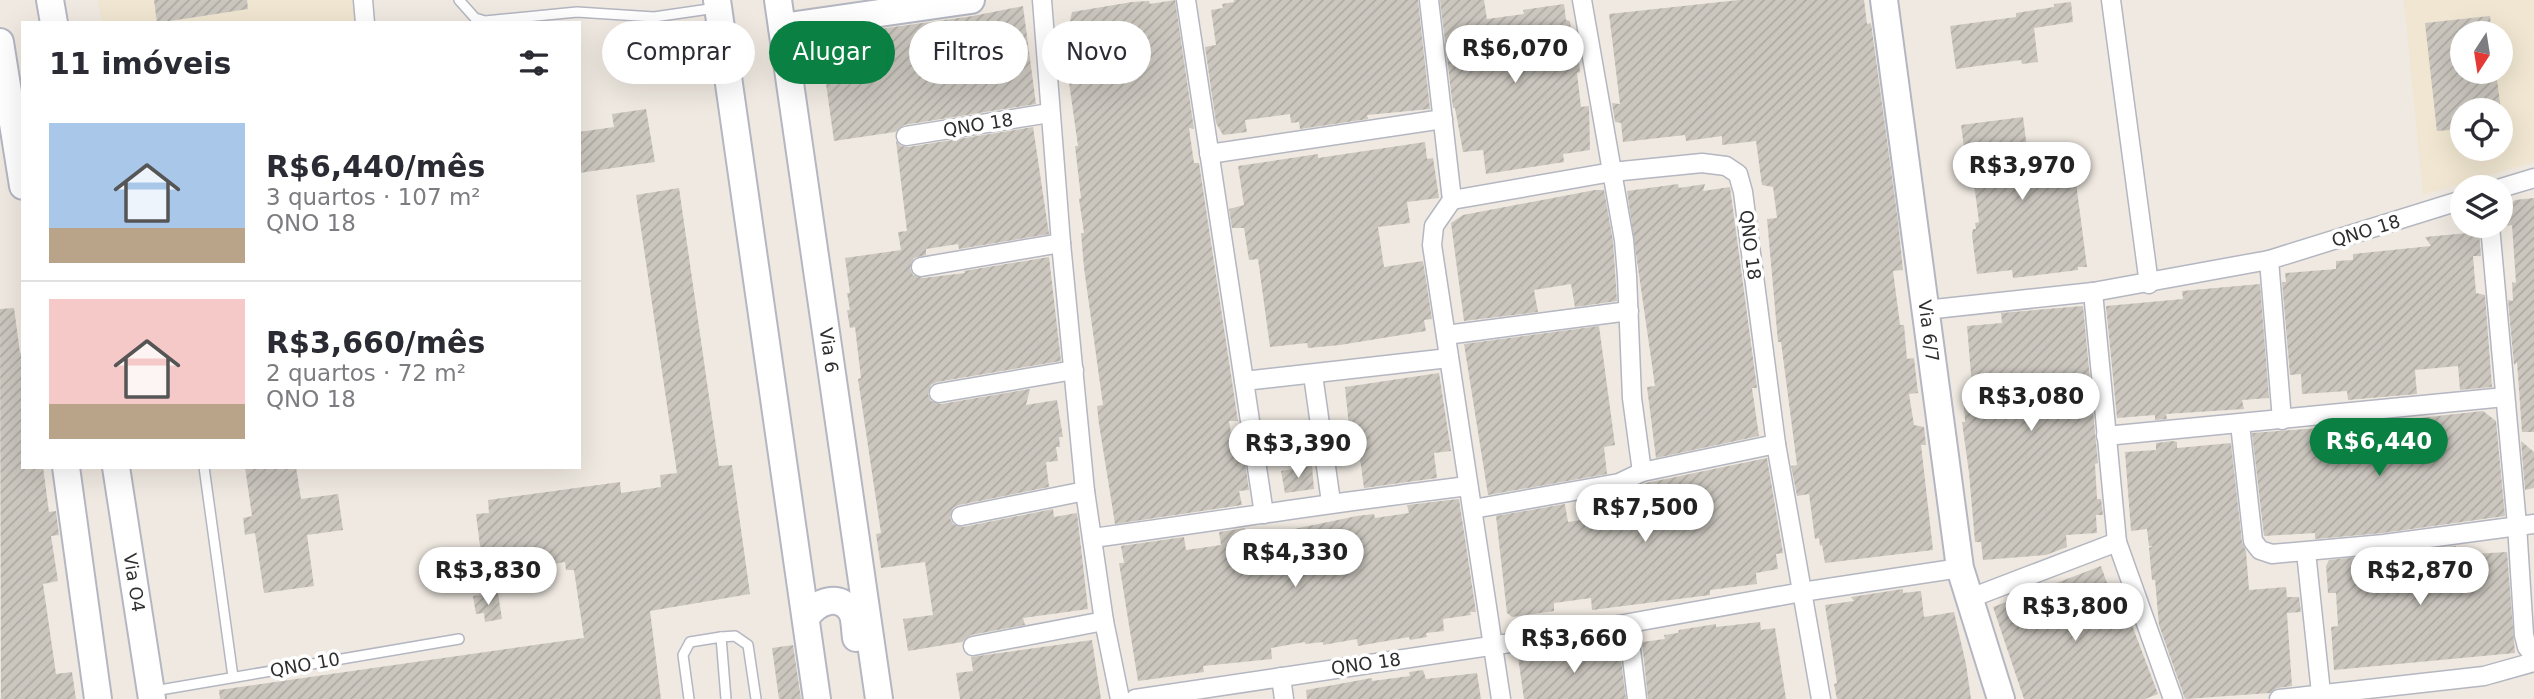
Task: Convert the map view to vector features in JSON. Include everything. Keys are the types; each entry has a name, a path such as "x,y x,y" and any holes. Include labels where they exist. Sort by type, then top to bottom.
{"main road":[{"path":"50,0 54,21"},
{"name":"Via 6","path":"778,0 781,21"},
{"path":"824,21 971,0"},
{"name":"Via 6/7","path":"1884,0 1960,569 2001,699"},
{"path":"718,4 817,699"},
{"path":"0,42 5,112 21,178"},
{"name":"Via 6","path":"790,84 879,699"},
{"path":"66,469 98,699"},
{"name":"Via O4","path":"116,469 151,695"},
{"path":"806,619 810,611 823,602 838,602 850,610 865,699"}],"street":[{"path":"363,0 365,21"},
{"path":"1042,0 1061,243 1085,491 1104,621 1120,699"},
{"path":"1186,0 1264,514"},
{"path":"1429,0 1452,200 1434,226 1432,244 1501,699"},
{"path":"1581,0 1623,240 1632,398 1642,472"},
{"path":"2110,0 2149,284"},
{"name":"QNO 18","path":"906,136 1050,113"},
{"path":"1209,154 1443,119"},
{"name":"QNO 18","path":"1452,200 1612,172 1702,163 1726,166 1738,174 1743,192 1776,444 1821,699"},
{"path":"2513,184 2534,178"},
{"name":"QNO 18","path":"1925,310 2149,284 2269,260 2450,204"},
{"path":"2491,238 2505,397 2526,524 2524,635 2527,647 2534,656"},
{"path":"921,267 1061,243"},
{"path":"2269,260 2282,420"},
{"path":"2093,292 2117,542 2173,699"},
{"path":"1446,335 1629,311"},
{"path":"1244,381 1449,358"},
{"path":"939,393 1074,370"},
{"path":"1313,375 1331,502"},
{"path":"2106,436 2505,397"},
{"path":"2240,424 2249,527 2253,541 2260,550 2272,554 2306,552 2526,524"},
{"path":"1473,509 1619,483 1642,472 1776,444"},
{"path":"1093,538 1331,502 1468,485"},
{"path":"961,516 1085,491"},
{"path":"1968,599 2117,542"},
{"path":"2306,552 2320,693"},
{"name":"QNO 18","path":"1135,699 1628,625 1802,592 1960,569"},
{"path":"973,646 1104,621"},
{"path":"1628,625 1637,699"},
{"path":"2279,699 2484,676 2534,662"},
{"path":"1281,677 1284,699"}],"lane":[{"path":"459,0 475,18 485,21 577,12 654,17 718,4"},
{"path":"204,469 233,677"},
{"path":"689,699 683,655 690,642 735,636 748,645 756,699"},
{"path":"721,637 726,699"},
{"name":"QNO 10","path":"151,695 233,677 459,639"}],"shaded area":[{"path":"98,0 356,0 359,21 102,21"},
{"path":"2404,0 2534,0 2534,162 2490,175 2450,175 2450,187 2423,195"}],"building":[{"path":"154,0 247,0 248,9 157,21"},
{"path":"1175,0 1194,129 1189,128 1194,163 1199,163 1238,421 1229,421 1235,457 1244,455 1249,490 1239,491 1242,505 1115,524 1097,406 1103,405 1084,268 1081,233 1084,233 1075,146 1078,146 1069,84 1151,84 1151,21 1070,21 1072,12 1132,2 1149,1 1150,4"},
{"path":"1234,0 1418,0 1430,109 1367,115 1368,119 1300,129 1299,122 1291,123 1290,114 1245,120 1247,132 1223,135 1216,123 1205,47 1216,45 1211,10 1223,8 1222,4"},
{"path":"1440,0 1484,0 1487,19 1524,14 1523,10 1564,4 1566,20 1570,21 1574,55 1578,55 1581,107 1589,106 1590,150 1563,154 1564,162 1486,174 1483,150 1463,152 1453,108"},
{"path":"1739,0 1864,0 1867,24 1871,23 1898,221 1903,270 1893,271 1900,325 1904,325 1907,359 1914,358 1918,393 1909,394 1914,425 1924,427 1926,445 1921,445 1933,550 1825,563 1822,545 1820,546 1819,538 1815,539 1809,494 1797,496 1791,466 1797,465 1781,342 1778,342 1767,219 1777,218 1773,187 1762,185 1756,141 1722,145 1722,136 1686,141 1685,135 1623,142 1621,123 1615,122 1612,103 1620,104 1609,14"},
{"path":"2071,2 2073,22 2034,28 2038,62 2022,64 2021,60 1956,69 1950,26 2016,17 2016,13"},
{"path":"1023,6 1025,21 937,21"},
{"path":"2490,16 2491,21 2450,21 2450,84 2498,84 2499,98 2450,98 2450,130 2437,131 2425,23"},
{"path":"909,25 909,84 1028,84 1028,44 1036,104 904,125 895,132 834,141 826,84 895,84 895,27"},
{"path":"646,109 655,162 581,173 581,132 614,127 612,114"},
{"path":"2023,117 2027,148 2063,142 2066,167 2074,167 2087,267 2013,278 2012,270 1977,274 1972,235 1973,229 1976,229 1975,223 1979,222 1973,176 1968,177 1961,125"},
{"path":"1033,127 1049,234 959,249 958,244 926,249 926,255 914,258 910,268 913,275 923,278 1049,257 1061,361 937,382 931,385 928,394 931,401 941,404 1030,389 1026,405 1057,400 1063,437 1059,437 1060,447 1056,447 1058,461 1046,462 1049,487 959,505 953,508 950,518 953,524 963,527 1053,509 1054,517 1077,513 1088,609 1023,618 1025,625 971,635 962,642 908,651 903,619 933,615 925,562 881,568 876,534 881,533 858,379 861,378 855,327 850,328 847,310 850,310 847,293 850,293 845,258 901,250 898,232 907,231 896,141 901,146 908,147"},
{"path":"1425,142 1427,159 1433,158 1439,198 1407,202 1410,223 1378,227 1384,267 1423,261 1432,319 1424,320 1426,331 1340,345 1308,348 1307,343 1270,347 1258,259 1249,260 1244,228 1232,228 1229,209 1244,205 1238,166 1318,154 1318,158"},
{"path":"1678,184 1679,188 1705,184 1703,191 1730,187 1757,388 1752,388 1759,436 1656,458 1647,387 1655,386 1627,191"},
{"path":"679,188 719,466 732,465 750,594 650,611 661,699 220,699 219,690 584,638 574,570 566,570 565,562 527,568 529,580 485,586 476,514 489,513 488,500 620,482 621,493 661,487 660,475 677,473 636,195"},
{"path":"1604,190 1613,241 1617,301 1575,307 1571,284 1534,290 1538,312 1464,321 1451,223 1463,215"},
{"path":"2534,198 2534,432 2522,432 2517,362 2514,365 2508,300 2513,301 2512,282 2516,283 2513,238 2515,200"},
{"path":"2450,235 2450,238 2480,238 2481,256 2473,256 2476,293 2485,295 2492,387 2460,390 2458,366 2415,370 2417,394 2348,400 2347,391 2302,394 2301,374 2290,375 2282,282 2286,282 2285,273 2336,269 2336,261 2353,260 2353,254 2431,246 2425,237"},
{"path":"2260,284 2269,398 2242,400 2244,409 2166,414 2167,419 2155,420 2155,415 2117,418 2106,306 2183,299 2182,291"},
{"path":"2083,306 2098,463 2095,464 2097,499 2101,499 2103,515 2096,515 2097,533 2066,535 2067,547 2046,555 1983,560 1981,542 1975,542 1962,422 1965,422 1963,387 1972,386 1967,326 2002,323 2001,313"},
{"path":"14,308 21,353 21,469 43,469 49,512 56,511 59,535 51,536 58,581 43,584 56,674 72,672 76,699 1,699 0,309"},
{"path":"1599,326 1615,445 1604,447 1607,474 1488,495 1464,344"},
{"path":"1439,373 1451,451 1434,453 1437,478 1364,488 1359,451 1349,453 1345,428 1349,427 1345,387"},
{"path":"2483,411 2496,421 2505,516 2383,533 2315,539 2315,533 2264,536 2252,433 2358,425 2360,441 2411,436 2410,419"},
{"path":"2521,441 2534,452 2534,488 2525,490"},
{"path":"2177,442 2177,448 2231,443 2249,590 2286,587 2287,597 2299,597 2301,612 2287,613 2292,686 2277,688 2270,693 2185,699 2159,625 2149,548 2153,546 2149,546 2147,529 2131,531 2125,452 2156,450 2156,443"},
{"path":"1767,458 1783,553 1776,554 1778,569 1756,573 1757,584 1710,590 1710,595 1592,610 1591,598 1554,603 1554,611 1512,617 1507,613 1496,516 1565,504 1568,522 1620,514 1617,496 1646,483"},
{"path":"1312,466 1314,489 1285,493 1281,471"},
{"path":"245,469 296,469 301,499 338,494 343,530 307,535 314,586 264,593 255,533 245,535 243,518 252,516"},
{"path":"1459,499 1476,612 1443,619 1444,631 1426,633 1427,637 1410,640 1409,637 1358,646 1357,639 1323,645 1323,642 1305,642 1271,648 1272,659 1203,666 1204,672 1138,681 1119,563 1124,563 1121,546 1184,537 1186,550 1221,545 1219,532 1245,528 1246,536 1255,537 1357,516 1374,514 1375,518 1409,513 1407,505"},
{"path":"2456,546 2456,555 2507,552 2515,653 2334,670 2331,627 2338,626 2336,593 2328,593 2326,566 2329,560"},
{"path":"2101,566 2113,600 2121,596 2158,694 2145,699 2024,699 1993,607"},
{"path":"1903,589 1903,593 1921,591 1924,617 1954,612 1971,699 1837,699 1825,605 1854,601 1851,597"},
{"path":"498,593 502,619 485,622 484,613 476,614 473,596"},
{"path":"1760,622 1761,630 1775,628 1786,699 1648,699 1642,642 1665,639 1664,635 1678,633 1679,630 1716,624 1716,627"},
{"path":"1092,640 1101,699 960,699 956,673 973,671 971,657"},
{"path":"1619,644 1626,699 1524,699 1518,657"},
{"path":"793,645 801,699 779,699 772,648"},
{"path":"1423,670 1426,679 1477,673 1481,699 1307,699 1306,690 1372,678 1372,681 1410,676 1409,672"}]}
